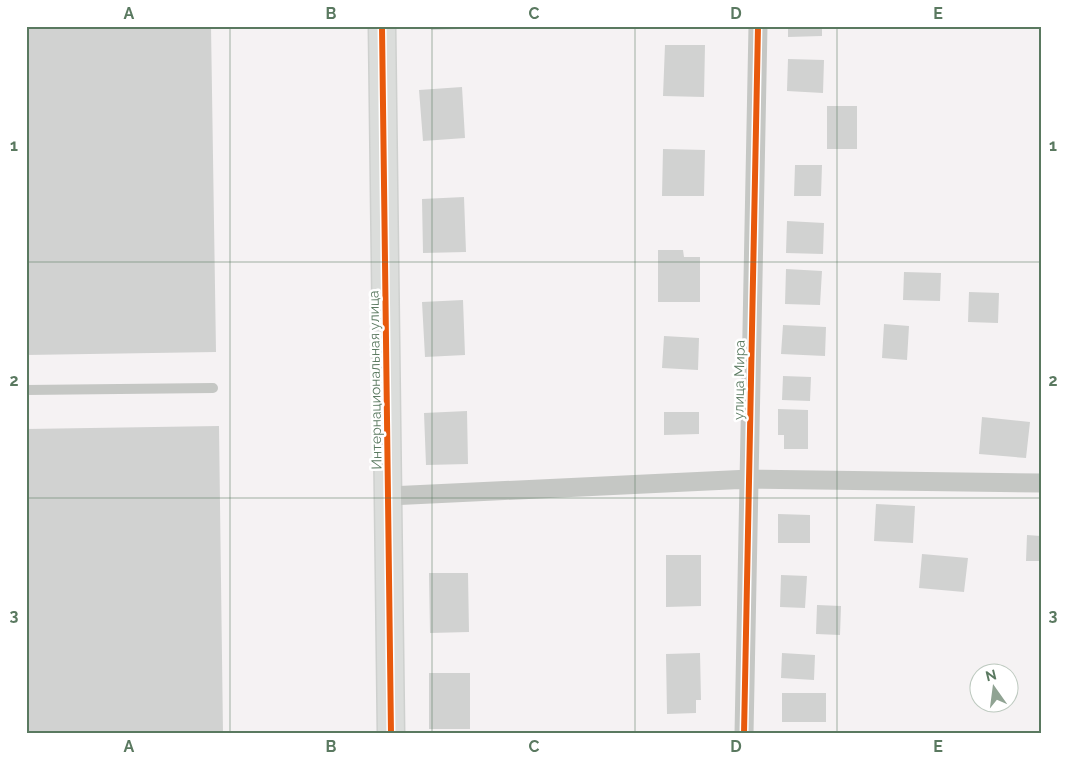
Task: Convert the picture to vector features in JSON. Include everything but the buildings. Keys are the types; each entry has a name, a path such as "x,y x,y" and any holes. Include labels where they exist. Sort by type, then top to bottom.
{"street":[{"name":"Интернациональная улица","path":"382,26 391,734"},
{"name":"улица Мира","path":"744,734 758,26"},
{"path":"389,496 750,479 1041,483"}],"lane":[{"path":"26,390 213,388"}],"cycle path":[{"path":"382,26 391,734"},
{"path":"744,734 758,26"}]}
